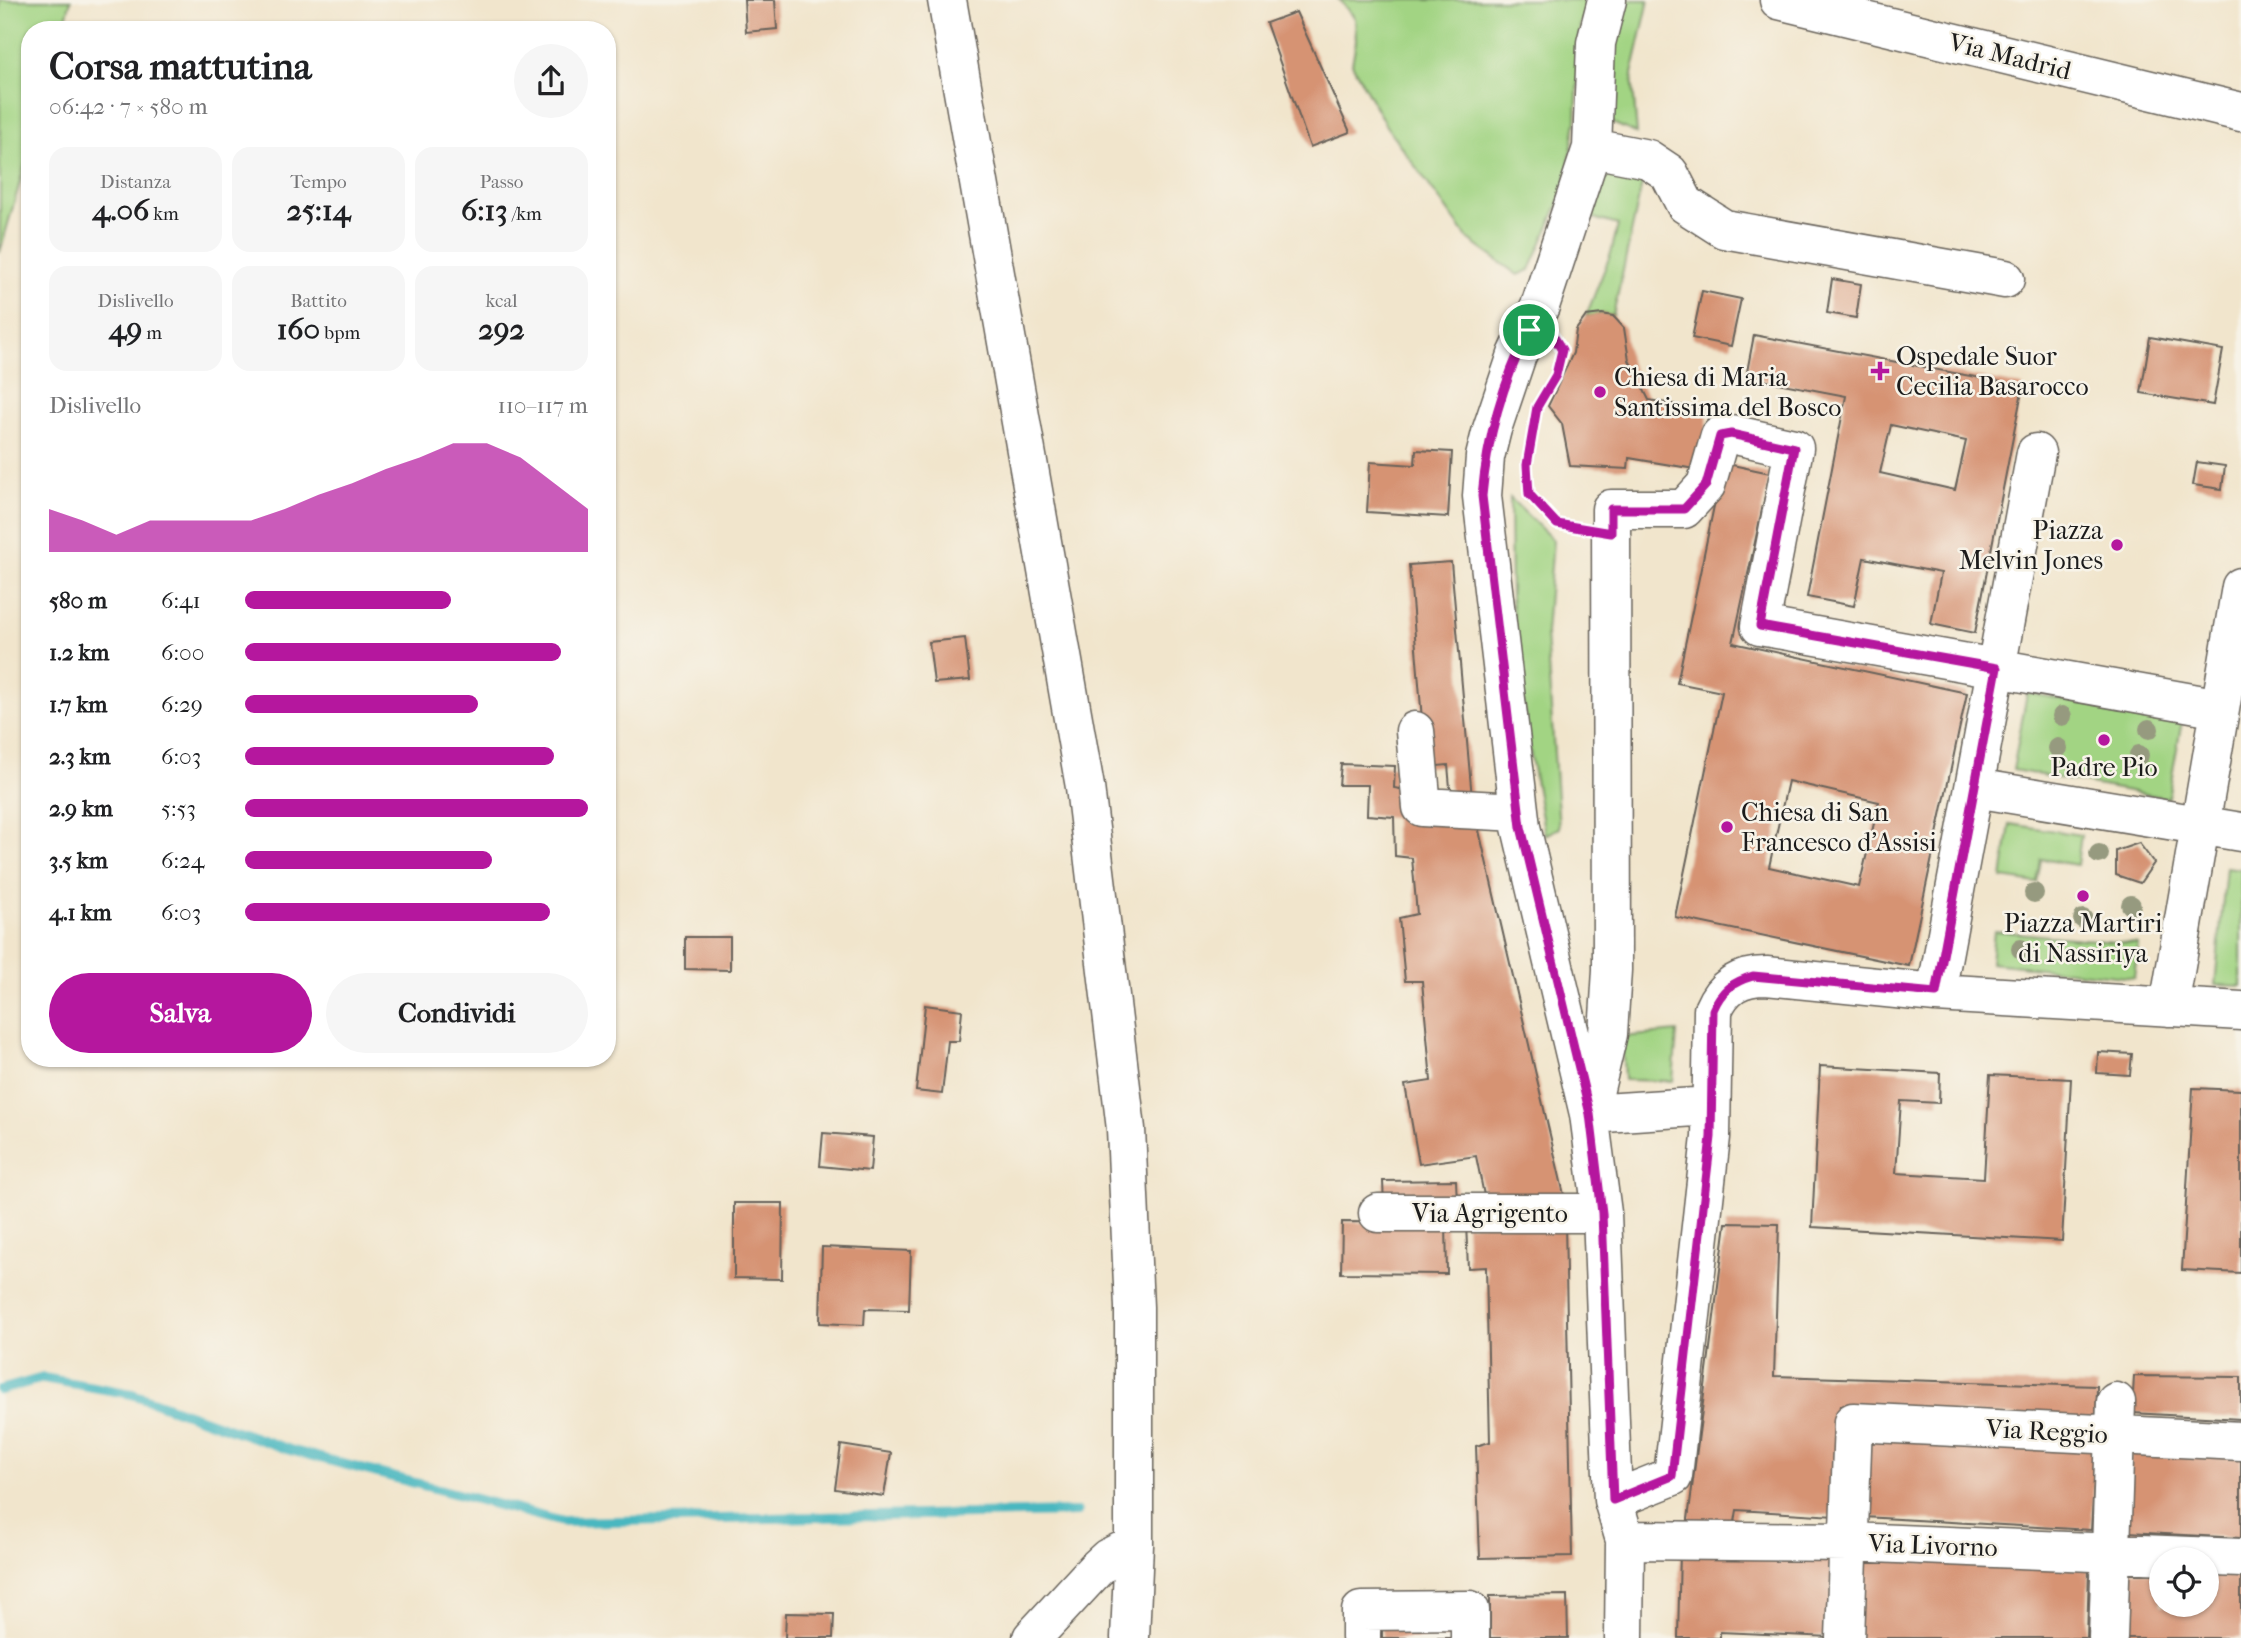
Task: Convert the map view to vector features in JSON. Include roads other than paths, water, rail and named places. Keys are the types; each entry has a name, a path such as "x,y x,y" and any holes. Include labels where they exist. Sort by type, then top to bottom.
{"street":[{"path":"947,0 1087,801 1126,1129 1134,1307 1134,1545 1130,1638"},
{"path":"1607,0 1595,43 1591,148 1540,306 1517,355 1492,429 1485,457 1482,496 1518,812 1590,1114 1602,1213 1613,1500 1625,1540 1624,1638"},
{"name":"Via Madrid","path":"1779,0 2241,112"},
{"path":"1591,148 1648,159 1668,173 1685,204 1724,229 2005,279"},
{"path":"1590,1114 1608,1034 1612,970 1611,521 1684,509 1706,485 1720,436 1731,434 1794,448 1760,626 2220,708"},
{"path":"1936,993 2036,453"},
{"path":"2169,1007 2241,588"},
{"path":"1415,731 1422,807 1518,812"},
{"path":"1975,788 2241,832"},
{"path":"1613,1500 1672,1476 1711,1137 1713,1010 1727,987 1753,976 1766,976 1936,993 2241,1011"},
{"path":"1590,1114 1710,1106"},
{"name":"Via Agrigento","path":"1378,1213 1602,1213"},
{"path":"2108,1638 2115,1418"},
{"name":"Via Reggio","path":"1849,1542 1853,1422 2115,1418 2241,1441"},
{"name":"Via Livorno","path":"1625,1540 1849,1542 2241,1558"},
{"path":"1846,1638 1849,1542"},
{"path":"1032,1638 1108,1558 1134,1545"},
{"path":"1361,1638 1360,1611 1470,1624"}],"waterway":[{"path":"0,1390 43,1378 132,1394 290,1450 563,1522 1077,1512"}],"place":[{"name":"Ospedale Suor Cecilia Basarocco","path":"1880,371"},
{"name":"Chiesa di Maria Santissima del Bosco","path":"1600,392"},
{"name":"Piazza Melvin Jones","path":"2117,545"},
{"name":"Padre Pio","path":"2104,740"},
{"name":"Chiesa di San Francesco d'Assisi","path":"1727,827"},
{"name":"Piazza Martiri di Nassiriya","path":"2083,896"}]}
